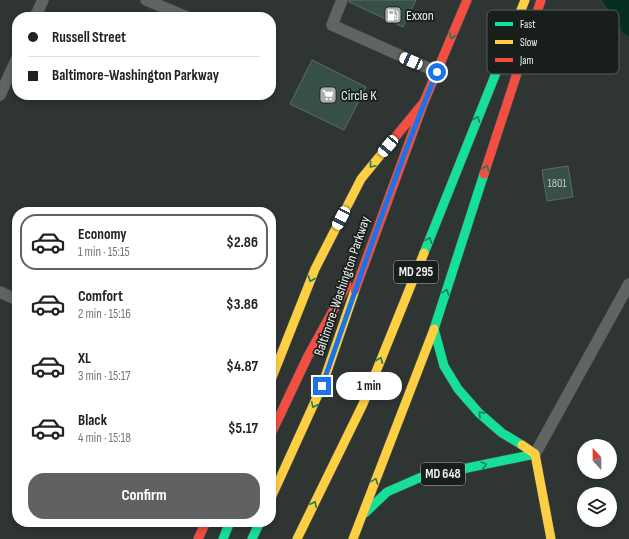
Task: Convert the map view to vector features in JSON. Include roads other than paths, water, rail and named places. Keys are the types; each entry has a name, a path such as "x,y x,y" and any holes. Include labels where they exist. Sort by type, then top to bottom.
{"main road":[{"path":"276,367 315,269 361,179 424,102 468,0"},
{"name":"MD 295","path":"521,10 525,0"},
{"path":"538,10 541,0"},
{"name":"MD 295","path":"297,539 363,404 495,74"},
{"path":"353,539 434,329 517,74"},
{"name":"Baltimore-Washington Parkway","path":"276,487 322,386 369,250 424,102"},
{"path":"276,423 296,379 335,303 369,250"},
{"path":"434,329 444,366 458,389 479,413 502,433 535,454 551,539"},
{"name":"MD 648","path":"361,517 387,492 419,478 535,454"},
{"path":"198,539 204,527"},
{"path":"223,539 228,527"},
{"path":"252,539 258,527"}],"lane":[{"path":"38,12 43,0"},
{"path":"146,0 175,12"},
{"path":"342,0 332,26 437,72"},
{"path":"0,95 12,69"},
{"path":"535,454 629,284"},
{"path":"0,292 12,298"}],"place":[{"name":"Exxon","path":"393,15"},
{"name":"Circle K","path":"328,95"}]}
